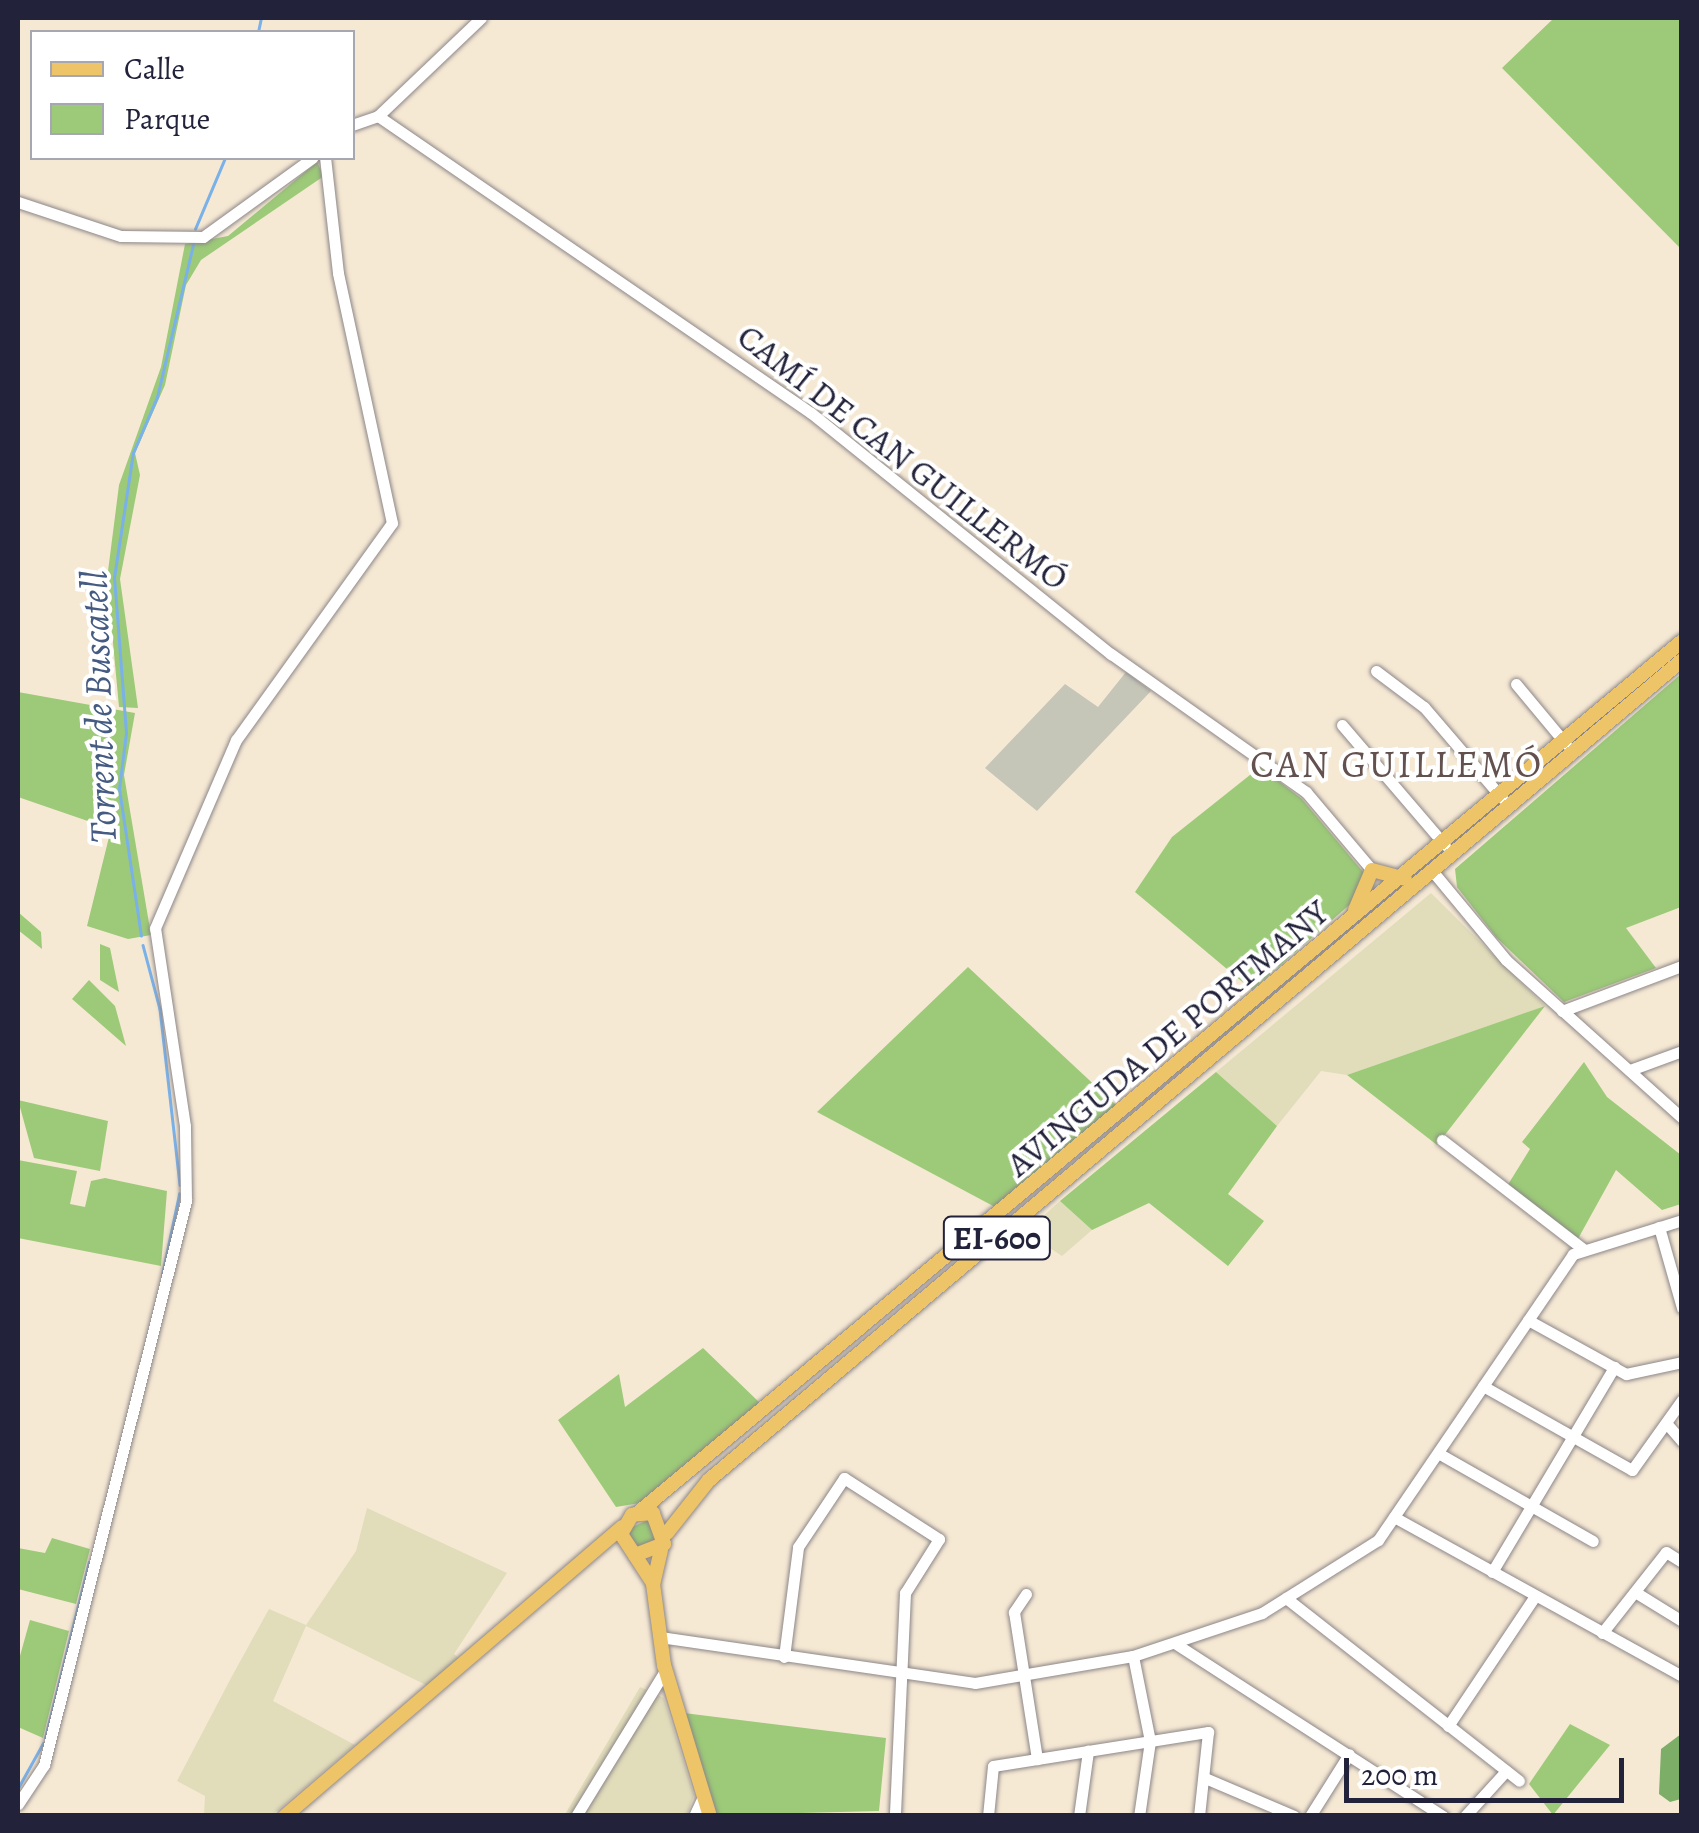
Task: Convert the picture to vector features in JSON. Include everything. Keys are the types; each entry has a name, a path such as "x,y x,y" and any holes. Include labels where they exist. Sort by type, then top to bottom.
{"main road":[{"name":"AVINGUDA DE PORTMANY","path":"638,1512 1258,1002 1566,744 1682,641"},
{"name":"AVINGUDA DE PORTMANY","path":"666,1533 709,1480 1434,873 1682,660"},
{"path":"1258,1002 1366,899 1372,870 1404,879"},
{"path":"638,1512 658,1517 666,1533"},
{"name":"EI-600","path":"285,1816 587,1565 638,1512"},
{"path":"622,1528 653,1584"},
{"name":"EI-600","path":"587,1565 660,1550 666,1533"},
{"path":"660,1550 653,1584 665,1671 710,1816"}],"street":[{"path":"355,124 378,116 481,18"},
{"name":"CAMÍ DE CAN GUILLERMÓ","path":"378,116 811,413 1111,654 1306,792 1372,870"},
{"path":"18,202 121,236 203,237 309,160"},
{"path":"18,1804 44,1765 186,1201 185,1126 155,928 236,740 392,522 338,273 325,160"},
{"path":"1376,671 1424,707 1502,798"},
{"path":"1516,684 1566,744"},
{"path":"1342,725 1446,845"},
{"path":"1434,873 1562,1011 1682,1118"},
{"path":"1562,1011 1682,966"},
{"path":"1630,1070 1682,1051"},
{"path":"1442,1140 1583,1248"},
{"path":"660,1638 975,1683 1132,1656 1176,1644 1286,1598 1378,1540 1528,1320 1583,1248 1682,1220"},
{"path":"1659,1227 1682,1308"},
{"path":"1528,1320 1626,1374 1682,1362"},
{"path":"1492,1572 1614,1368"},
{"path":"1483,1386 1632,1470 1642,1467 1682,1400"},
{"path":"1667,1424 1682,1441"},
{"path":"1438,1453 1593,1541"},
{"path":"784,1657 798,1547 844,1478 939,1539 905,1593 898,1674 895,1816"},
{"path":"1394,1518 1682,1676"},
{"path":"1602,1634 1666,1552 1682,1562"},
{"path":"1635,1592 1682,1621"},
{"path":"1026,1594 1014,1612 1038,1759"},
{"path":"1448,1726 1535,1596"},
{"path":"1286,1598 1518,1782"},
{"path":"1176,1644 1444,1816"},
{"path":"1132,1656 1150,1741 1138,1816"},
{"path":"576,1816 665,1671"},
{"path":"646,1702 674,1704"},
{"path":"988,1816 992,1766 1150,1741 1212,1738 1200,1816"},
{"path":"1078,1816 1088,1751"},
{"path":"1310,1816 1349,1754"},
{"path":"1466,1816 1506,1771"},
{"path":"1205,1778 1235,1783 1294,1816"},
{"path":"694,1816 704,1797"}],"shaded area":[{"path":"1126,672 1151,691 1037,811 985,768 1065,684 1098,707"},
{"path":"1431,893 1545,1006 1347,1075 1321,1071 1277,1126 1216,1072"},
{"path":"1060,1201 1092,1230 1062,1256 1026,1232"},
{"path":"367,1508 507,1573 454,1654 461,1660 428,1686 306,1626 273,1701 355,1745 272,1815 204,1815 205,1796 177,1781 231,1678 269,1609 306,1625 356,1551"},
{"path":"640,1687 664,1698 694,1795 687,1815 564,1816"}],"green space":[{"path":"1554,18 1681,18 1681,249 1502,68"},
{"path":"317,162 324,176 201,260 186,285 165,385 135,453 140,475 120,579 138,708 119,707 107,579 119,485 161,367 185,244 228,236"},
{"path":"1681,674 1681,907 1626,928 1656,968 1564,1002 1496,937 1457,887 1455,869"},
{"path":"18,692 135,713 124,775 151,935 128,939 87,926 111,829 18,797"},
{"path":"1260,767 1302,799 1364,873 1355,900 1252,990 1135,892 1172,837"},
{"path":"18,912 41,932 42,949 18,930"},
{"path":"100,944 110,948 119,992 100,980"},
{"path":"968,967 1117,1106 995,1207 817,1112"},
{"path":"89,980 115,1006 126,1046 72,999"},
{"path":"1545,1006 1437,1145 1347,1075"},
{"path":"1584,1062 1607,1097 1681,1155 1681,1204 1662,1210 1616,1170 1574,1246 1504,1191 1530,1149 1522,1142"},
{"path":"1216,1072 1277,1126 1228,1194 1264,1221 1228,1266 1149,1203 1092,1230 1060,1201"},
{"path":"18,1100 108,1121 100,1171 34,1158"},
{"path":"18,1160 77,1171 70,1204 85,1207 91,1181 105,1178 167,1191 161,1266 18,1238"},
{"path":"703,1348 760,1403 640,1503 616,1507 558,1420 619,1374 625,1407"},
{"path":"650,1519 660,1531 652,1550 630,1545 628,1529"},
{"path":"52,1538 90,1549 76,1604 18,1589 18,1548 45,1553"},
{"path":"30,1620 69,1631 43,1738 18,1727 18,1663"},
{"path":"684,1713 886,1738 879,1811 717,1815"},
{"path":"1570,1724 1610,1745 1553,1815 1529,1784"},
{"path":"1681,1734 1681,1799 1670,1802 1659,1794 1661,1749"}],"waterway":[{"name":"Torrent de Buscatell","path":"258,30 261,18"},
{"name":"Torrent de Buscatell","path":"195,229 224,160"},
{"name":"Torrent de Buscatell","path":"141,936 119,789 126,733 114,578 133,453 157,397 193,245"},
{"name":"Torrent de Buscatell","path":"143,945 160,1009 180,1185"},
{"name":"Torrent de Buscatell","path":"162,1275 179,1194"},
{"name":"Torrent de Buscatell","path":"45,1738 89,1562"},
{"name":"Torrent de Buscatell","path":"18,1788 43,1743"}],"district":[{"name":"CAN GUILLEMÓ","path":"1397,765"}]}
